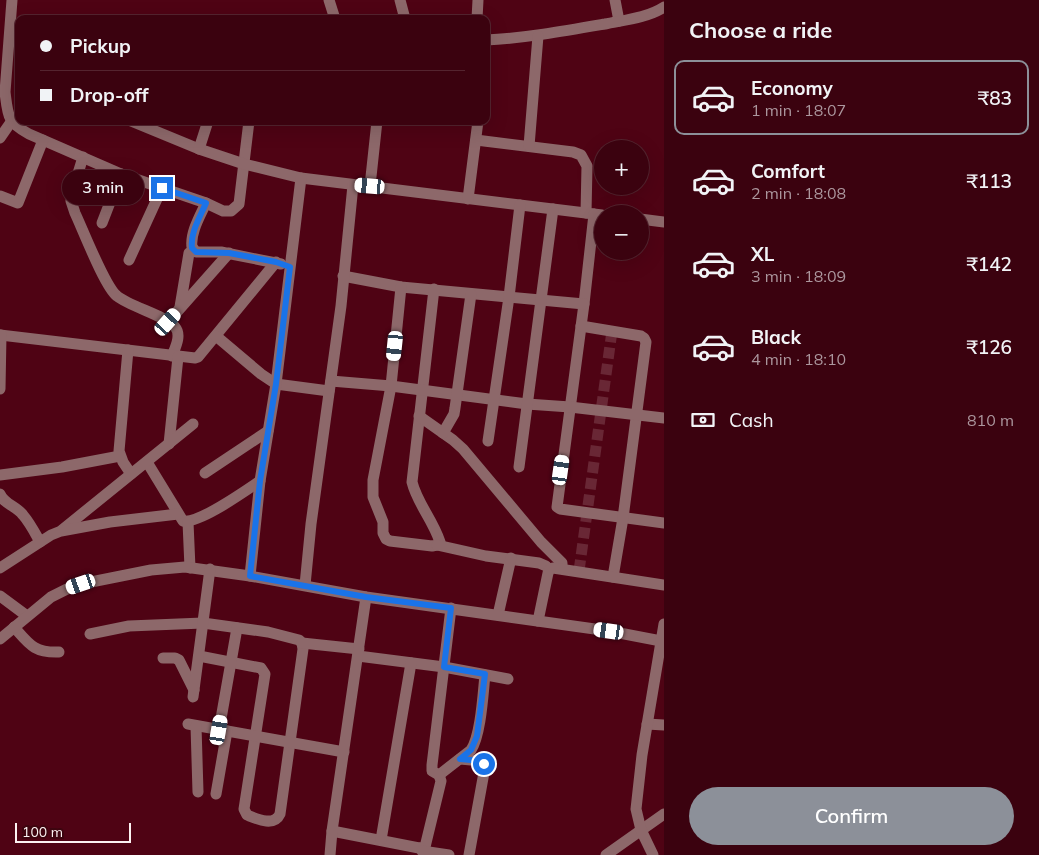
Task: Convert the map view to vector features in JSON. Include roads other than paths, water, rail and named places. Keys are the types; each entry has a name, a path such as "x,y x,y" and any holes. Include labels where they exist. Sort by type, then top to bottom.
{"street":[{"path":"12,0 8,70 3,91 11,122 15,125"},
{"path":"329,0 334,15"},
{"path":"400,0 404,15"},
{"path":"477,15 478,0"},
{"path":"615,0 619,21"},
{"path":"490,40 538,36 619,21 644,15 664,7"},
{"path":"529,146 538,36"},
{"path":"8,70 15,73"},
{"path":"0,138 11,122"},
{"path":"15,125 28,134 121,174 206,203 223,211 231,211 239,204 249,125"},
{"path":"199,149 207,125"},
{"path":"370,186 377,125"},
{"path":"468,199 478,125"},
{"path":"160,127 199,149 244,164 301,178 594,214"},
{"path":"0,196 18,203 43,140"},
{"path":"476,140 573,152 580,155 586,166 594,214 557,507 560,509 664,523"},
{"path":"83,157 71,201 75,214 107,283 117,296 168,322 178,332 179,338 175,357 168,444"},
{"path":"102,223 121,174"},
{"path":"250,576 260,481 276,384 301,178"},
{"path":"304,586 310,524 330,386 354,185"},
{"path":"129,260 162,188"},
{"path":"206,203 191,242 192,248 196,252 229,253 276,262 290,267"},
{"path":"488,441 520,205"},
{"path":"519,467 553,209"},
{"path":"649,220 664,222"},
{"path":"180,308 189,253"},
{"path":"168,322 229,253"},
{"path":"0,389 1,335 175,357 198,357 276,262"},
{"path":"343,276 401,287 584,304"},
{"path":"401,287 391,386 373,480 373,497 383,522 383,533 386,539 432,546 437,545 486,556 539,563 546,566"},
{"path":"434,289 412,482 414,493 438,536 440,542 437,545"},
{"path":"443,433 454,414 471,294"},
{"path":"581,326 644,338 646,342 623,518 613,577"},
{"path":"216,336 261,374 276,384 391,386 527,404 664,418"},
{"path":"128,350 120,456 131,474"},
{"path":"419,416 463,449 541,542 562,563 562,568"},
{"path":"61,532 193,424"},
{"path":"205,473 268,431"},
{"path":"0,474 62,467 120,456"},
{"path":"147,462 178,514 183,521 188,522 203,516 260,481"},
{"path":"0,494 7,503 24,515 40,542"},
{"path":"0,568 50,535 119,521 178,514"},
{"path":"188,522 190,568"},
{"path":"498,615 511,558"},
{"path":"0,639 51,597 67,588 151,570 190,568 210,569 366,597 451,608 662,641"},
{"path":"538,621 548,573 553,568 664,585"},
{"path":"163,658 179,660 194,694 210,569"},
{"path":"0,596 27,616"},
{"path":"330,855 366,597"},
{"path":"440,776 432,771 432,765 451,608"},
{"path":"90,634 129,626 203,623 268,632 299,640 302,643 508,679"},
{"path":"653,855 641,830 636,809 647,724 664,624"},
{"path":"14,627 35,649 46,652 59,652"},
{"path":"216,794 230,662 237,628"},
{"path":"199,656 264,670 265,674 244,810 246,816 272,822 280,814 303,649 302,643"},
{"path":"381,840 411,663"},
{"path":"440,776 471,750 476,740 485,674"},
{"path":"647,724 664,725"},
{"path":"198,792 192,725 344,752"},
{"path":"460,759 482,761 485,768 469,855"},
{"path":"422,851 425,847 441,781 440,776"},
{"path":"606,855 664,814"},
{"path":"332,830 422,851 449,855"}],"tunnel":[{"path":"579,571 612,331"}]}
